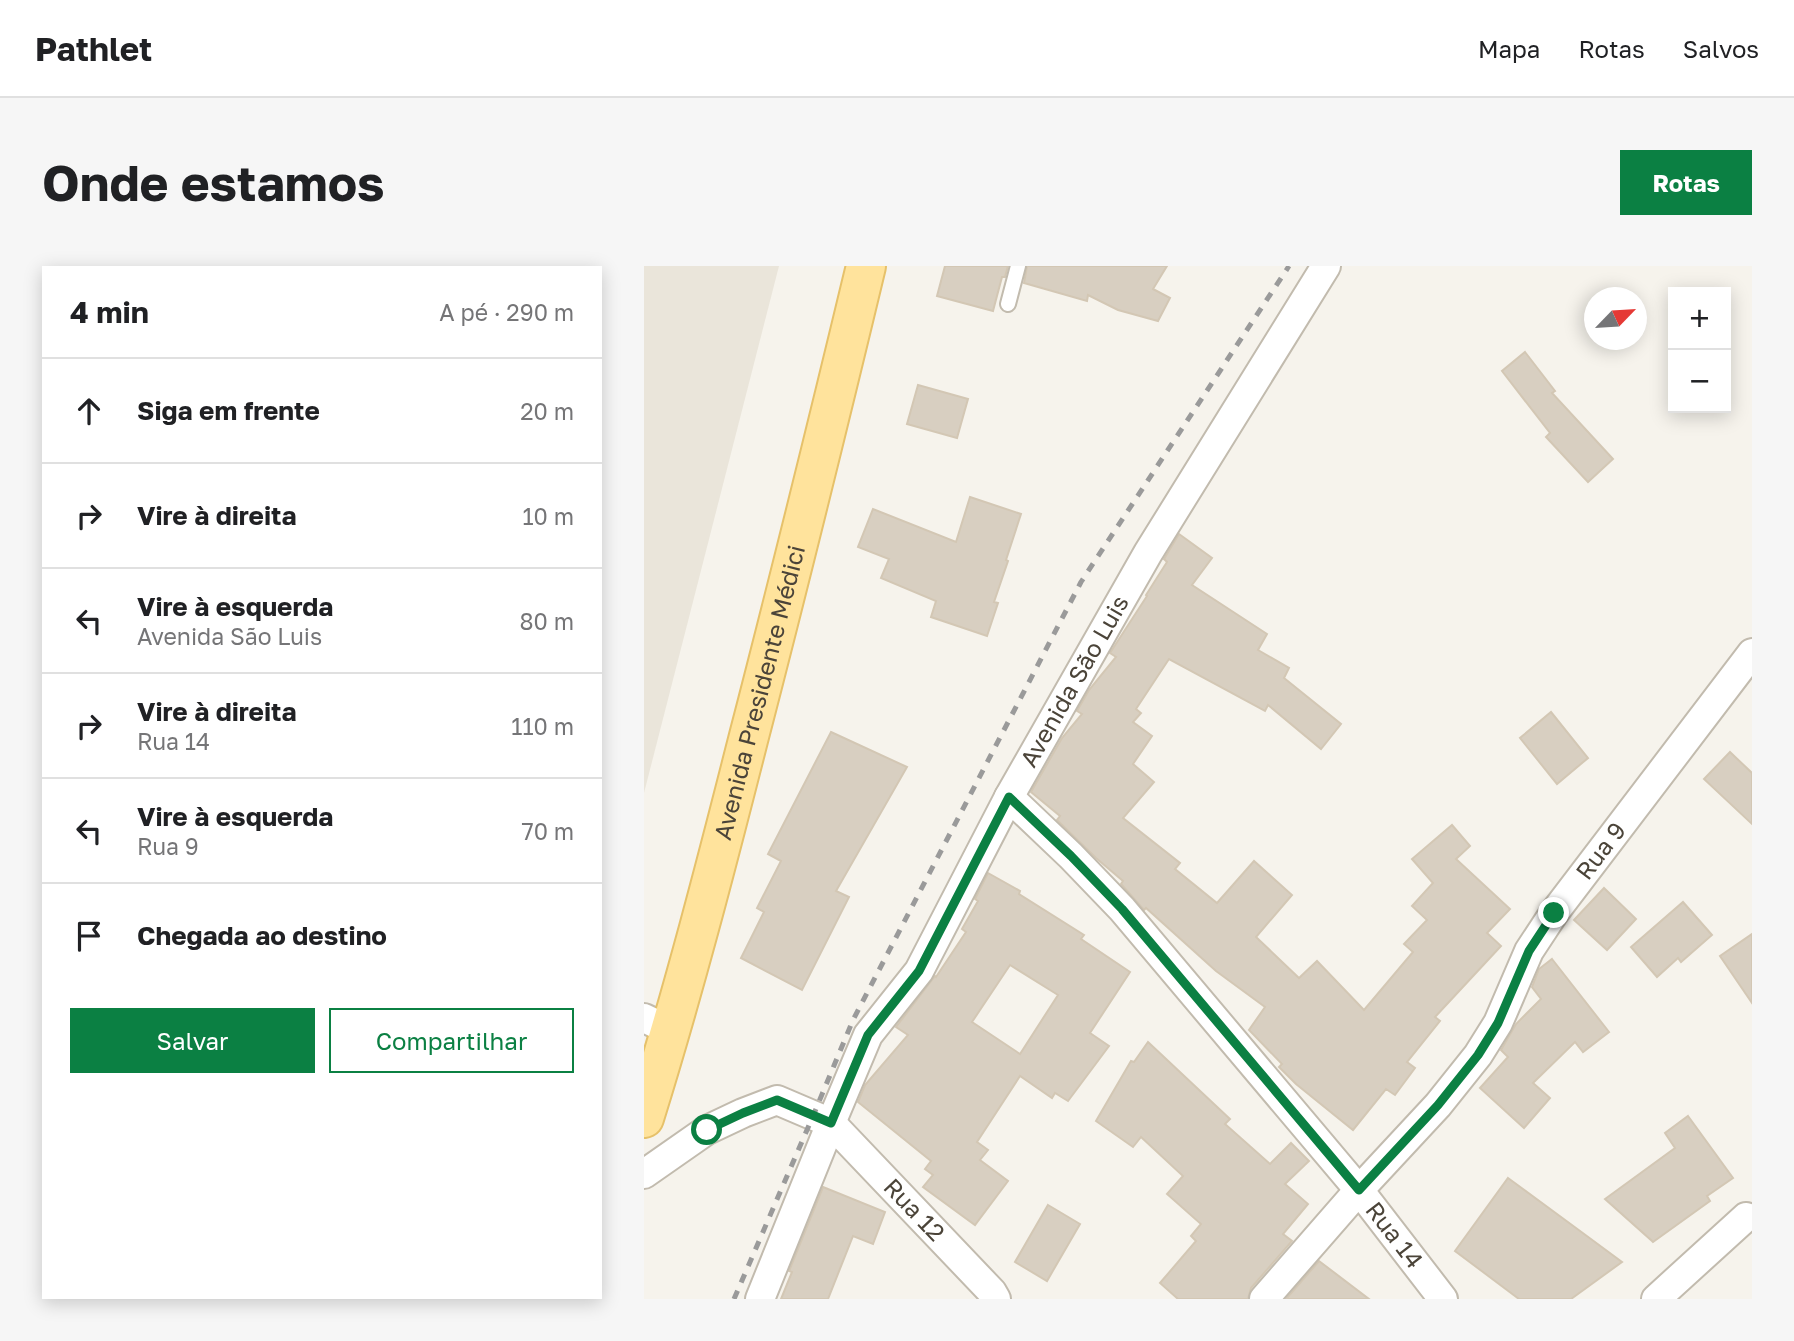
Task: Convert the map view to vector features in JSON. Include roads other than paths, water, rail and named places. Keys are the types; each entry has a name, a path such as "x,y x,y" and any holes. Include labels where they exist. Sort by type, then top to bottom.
{"main road":[{"name":"Avenida Presidente Médici","path":"644,1118 658,1024 710,888 806,516 866,266"}],"street":[{"name":"Avenida São Luis","path":"760,1299 868,1035 919,971 1009,797 1148,553 1326,266"},
{"name":"Rua 9","path":"1264,1299 1438,1105 1478,1055 1498,1023 1529,951 1554,913 1752,653"},
{"name":"Rua 14","path":"1009,797 1122,909 1359,1190 1443,1299"},
{"path":"644,1174 707,1130 777,1100 831,1123"},
{"name":"Rua 12","path":"831,1123 996,1299"},
{"path":"1656,1299 1746,1217"}],"lane":[{"path":"1008,304 1018,266"}],"railway":[{"path":"734,1299 853,1020 1081,582 1289,266"}]}
